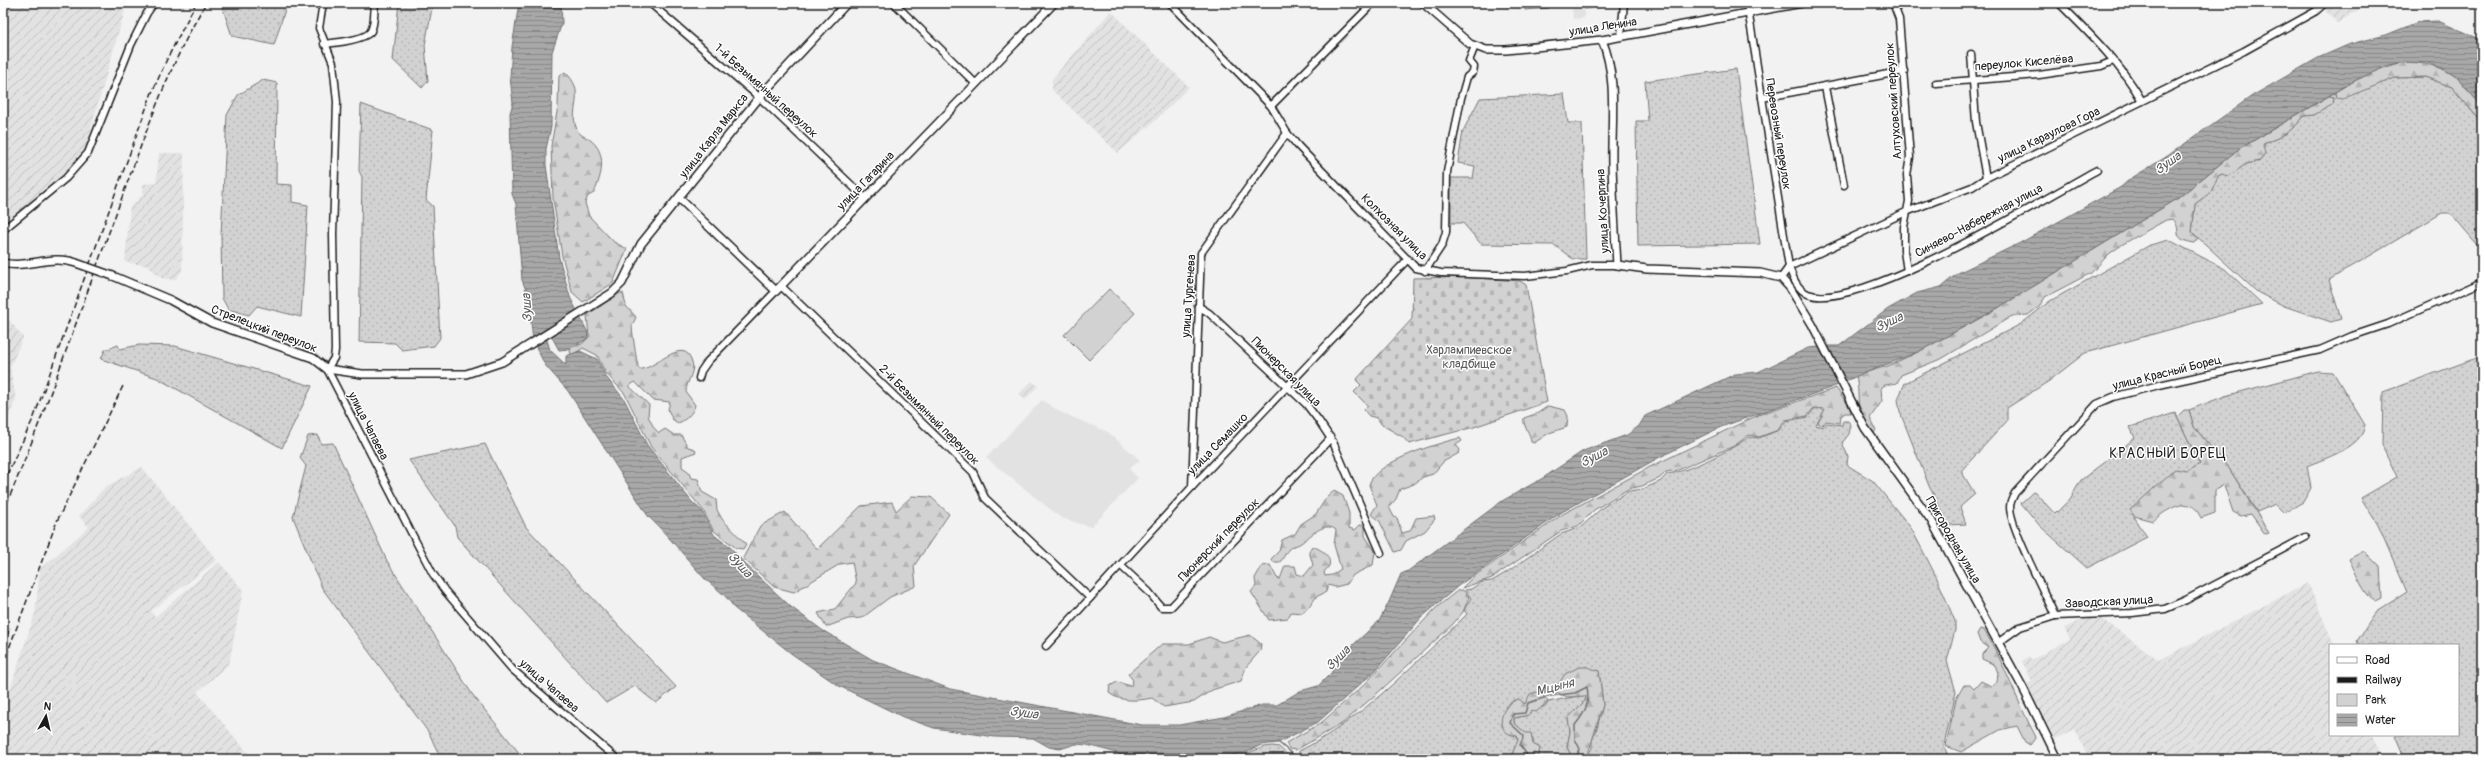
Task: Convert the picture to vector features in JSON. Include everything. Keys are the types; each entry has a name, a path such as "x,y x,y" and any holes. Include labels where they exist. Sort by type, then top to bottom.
{"main road":[{"name":"улица Карла Маркса","path":"326,369 380,375 466,374 502,362 612,293 622,283 641,244 759,97 847,3"},
{"name":"улица Гагарина","path":"778,288 1054,3"},
{"name":"улица Ленина","path":"1423,3 1456,34 1474,46 1486,50 1506,50 1602,40 1802,3"},
{"name":"улица Кочергина","path":"1602,40 1609,57 1611,77 1612,165 1616,265 1647,269 1760,273 1781,278"},
{"name":"2-й Безымянный переулок","path":"679,198 778,288"},
{"name":"Стрелецкий переулок","path":"3,263 15,265 62,259 76,263 157,294 212,323 313,358 326,369"},
{"name":"Пригородная улица","path":"1781,278 1790,288 1812,324 1875,445 1931,520 1999,642 2058,759"}],"street":[{"path":"3,230 66,178 88,152 131,45 147,13 154,3"},
{"path":"323,3 318,28 336,74 337,102 333,234 335,350 334,358 326,369"},
{"path":"325,45 352,40 369,33 372,30 375,3"},
{"name":"1-й Безымянный переулок","path":"650,3 759,97 865,198"},
{"path":"894,3 976,84"},
{"name":"Колхозная улица","path":"1170,3 1271,106 1287,133 1416,268 1425,272 1525,276 1567,271 1592,265 1616,265"},
{"path":"1271,106 1373,3"},
{"path":"1621,36 1624,3"},
{"name":"Перевозный переулок","path":"1747,3 1789,268"},
{"name":"Алтуховский переулок","path":"1893,3 1899,19 1910,157 1904,251 1907,271"},
{"path":"2059,3 2102,46 2134,86 2142,101"},
{"name":"улица Караулова Гора","path":"1781,278 1789,268 1906,212 1972,187 1986,178 2244,51 2316,11 2325,3"},
{"path":"1425,272 1442,245 1446,232 1447,172 1461,98 1467,77 1473,72 1474,67 1468,61 1474,46"},
{"path":"1971,54 1976,122 1986,178"},
{"name":"переулок Киселёва","path":"1936,83 2039,75 2101,66 2113,60"},
{"path":"1762,98 1904,71"},
{"path":"1825,87 1844,185"},
{"name":"улица Тургенева","path":"1192,487 1200,253 1287,133"},
{"name":"Синяево-Набережная улица","path":"1789,268 1800,290 1816,296 1862,289 1933,260 2097,170"},
{"name":"улица Семашко","path":"1046,646 1192,487 1408,259"},
{"name":"улица Красный Борец","path":"2055,616 2024,548 2011,513 2010,505 2015,492 2097,404 2113,397 2159,385 2320,350 2352,336 2388,324 2482,282"},
{"name":"улица Гагарина","path":"699,378 701,371 708,361 778,288"},
{"name":"2-й Безымянный переулок","path":"778,288 973,472 984,498 1090,598"},
{"name":"Пионерская улица","path":"1198,306 1215,318 1306,404 1331,438 1381,553"},
{"name":"улица Чапаева","path":"326,369 419,547 445,591 512,669 617,759"},
{"name":"Пионерский переулок","path":"1120,565 1149,592 1161,607 1171,607 1331,438"},
{"name":"Заводская улица","path":"1999,642 2020,627 2055,616 2132,613 2165,609 2186,600 2306,537"}],"shaded area":[{"path":"3,3 127,3 92,125 86,154 3,226"},
{"path":"1468,3 1526,3 1525,10 1471,6"},
{"path":"1565,3 1585,3 1584,18 1573,19 1572,7"},
{"path":"2327,3 2370,3 2337,23 2323,8"},
{"path":"1111,11 1189,87 1156,120 1118,153 1052,90 1052,79"},
{"path":"159,153 184,153 182,271 175,280 161,278 148,266 125,262 130,207 143,195 143,184 156,183"},
{"path":"3,313 23,337 10,368 16,399 3,430"},
{"path":"1032,381 1038,386 1025,400 1019,394"},
{"path":"1042,400 1060,412 1108,432 1140,460 1129,469 1138,478 1091,527 1061,518 986,458"},
{"path":"142,467 217,560 151,611 155,617 219,562 243,590 229,664 197,692 253,759 3,759 3,711 35,613 40,569 89,527 79,516 105,487"},
{"path":"2308,583 2334,644 2329,644 2329,736 2372,736 2382,759 2089,759 2075,730 2055,739 2027,684 2032,681 2022,661 2029,657 2031,660 2070,639 2064,628 2085,619 2100,617 2159,660"}],"green space":[{"path":"225,3 287,3 274,45 232,36 222,6"},
{"path":"399,3 433,3 425,45 428,81 422,88 393,60"},
{"path":"1526,3 1565,3 1550,4 1549,8 1525,10"},
{"path":"1585,3 1620,3 1585,9"},
{"path":"2405,62 2431,65 2441,68 2458,79 2466,86 2482,107 2482,123 2452,87 2425,77 2395,78 2342,99 2336,98 2335,92 2369,74"},
{"path":"1736,69 1760,244 1638,246 1636,121 1648,121 1645,81"},
{"path":"565,72 572,79 575,86 576,100 574,120 577,129 581,134 595,144 601,157 602,164 597,186 594,193 588,196 585,203 589,216 614,242 627,249 613,283 583,302 572,292 562,256 553,198 551,146 558,106 559,76"},
{"path":"2425,77 2452,87 2482,123 2482,250 2453,216 2448,213 2442,213 2329,280 2341,319 2331,322 2284,306 2257,292 2192,232 2195,204 2211,192 2218,176 2222,174 2229,176 2246,164 2260,161 2265,142 2276,139 2287,133 2304,116 2314,115 2333,104 2334,97 2329,96 2335,92 2336,98 2395,78"},
{"path":"263,80 277,83 276,184 292,185 292,202 308,205 301,317 257,306 249,315 228,309 222,298 221,235 227,115 238,95"},
{"path":"1564,94 1568,123 1582,123 1586,259 1573,259 1554,245 1481,244 1463,223 1451,223 1451,178 1473,178 1475,166 1458,163 1463,131 1480,98"},
{"path":"2329,96 2334,97 2333,104 2314,115 2304,116 2287,133 2276,139 2265,142 2263,145 2265,153 2260,161 2246,164 2229,176 2222,174 2218,176 2211,192 2195,204 2192,232 2198,238 2194,243 2179,237 2176,224 2173,219 2166,220 2123,244 2109,254 2091,273 2045,297 2040,306 2028,315 2012,316 1943,358 1901,375 1897,383 1885,385 1881,388 1882,401 1870,418 1876,430 1873,434 1867,426 1860,412 1856,375 1888,366 1920,351 1993,311 2177,199 2236,151"},
{"path":"361,104 433,130 426,200 433,206 440,338 434,346 402,350 395,343 359,342 362,177 359,171"},
{"path":"2169,240 2225,269 2262,304 2085,353 2049,381 2007,408 2007,421 1961,471 1975,494 1960,507 1966,524 1949,525 1929,486 1900,412 1898,399 1905,383 2021,324 2050,301 2150,245"},
{"name":"Харлампиевское кладбище","path":"1461,277 1520,281 1526,285 1547,402 1474,427 1409,444 1403,437 1382,425 1377,418 1369,416 1364,410 1368,406 1354,392 1361,385 1356,380 1412,319 1413,278"},
{"path":"1109,289 1135,313 1089,360 1064,335"},
{"path":"620,293 623,293 626,306 636,317 632,326 639,369 645,368 666,356 681,351 687,353 691,359 693,368 686,392 695,405 691,413 681,422 678,423 672,419 668,409 670,402 653,400 635,382 629,386 649,405 648,416 654,428 659,433 665,429 674,435 681,435 688,447 695,449 696,452 682,457 682,467 688,471 691,478 698,479 702,492 716,500 717,510 722,519 746,544 743,549 736,548 713,530 703,510 651,447 625,394 605,372 597,355 583,348 572,355 570,352 571,346 582,344 589,337 587,315"},
{"path":"118,345 120,349 139,345 175,346 312,386 282,448 157,378 101,359 105,350"},
{"path":"2482,356 2482,759 2405,759 2395,736 2459,736 2459,644 2358,644 2357,641 2377,611 2407,592 2378,525 2361,498 2397,477 2382,445 2383,392"},
{"path":"2318,371 2333,372 2365,425 2362,433 2357,440 2342,451 2307,466 2311,488 2303,502 2284,513 2275,504 2257,512 2230,470 2194,427 2189,410 2225,396"},
{"path":"1836,388 1849,406 1851,413 1845,413 1841,416 1840,423 1826,421 1822,425 1818,423 1825,409 1814,408 1807,416 1785,420 1778,430 1759,437 1749,435 1734,446 1678,470 1666,472 1660,478 1642,486 1628,489 1594,510 1578,526 1561,531 1492,578 1462,588 1473,577 1563,514 1650,467 1758,415"},
{"path":"1548,406 1565,410 1568,416 1567,427 1549,433 1534,443 1531,442 1530,436 1524,424 1524,418 1538,413"},
{"path":"1821,408 1824,412 1816,425 1823,427 1826,423 1842,425 1843,421 1848,421 1851,425 1849,434 1842,443 1848,456 1847,465 1873,481 1911,528 1936,576 1955,621 1955,630 1947,661 1956,692 1944,745 1948,757 1946,759 1591,759 1587,757 1592,748 1592,739 1596,732 1603,705 1599,671 1556,685 1554,691 1534,694 1525,704 1514,700 1505,707 1518,740 1510,759 1345,759 1343,757 1318,759 1314,752 1302,756 1299,755 1299,751 1342,725 1382,694 1457,624 1467,614 1464,610 1471,598 1465,590 1471,589 1482,582 1492,581 1507,572 1561,534 1581,527 1603,507 1629,491 1643,489 1661,481 1667,474 1686,469 1709,460 1749,437 1759,438 1779,430 1786,421 1808,417 1814,409"},
{"path":"2184,410 2189,410 2194,427 2230,470 2269,533 2265,534 2251,514 2241,516 2233,512 2224,485 2215,490 2215,513 2201,518 2195,508 2187,505 2176,506 2153,521 2134,516 2130,510 2175,469 2187,471 2200,464 2177,417"},
{"path":"2175,413 2200,464 2130,510 2147,537 2087,568 2040,526 2021,503 2034,491 2055,514 2070,499 2081,480 2135,438 2130,427"},
{"path":"318,435 321,444 333,443 387,561 472,694 524,759 441,759 429,733 322,588 293,517 306,466 300,458 308,436"},
{"path":"1460,438 1462,441 1456,445 1460,450 1459,453 1443,462 1433,474 1423,477 1414,484 1400,489 1396,499 1389,507 1394,517 1397,518 1402,533 1410,531 1416,518 1434,516 1435,519 1425,531 1406,541 1401,550 1395,552 1379,520 1371,514 1377,505 1369,485 1373,477 1394,461 1437,444"},
{"path":"485,444 526,527 676,687 656,703 635,686 606,703 457,537 455,526 409,460"},
{"path":"1334,491 1343,496 1349,513 1349,528 1355,530 1360,525 1365,525 1365,536 1375,551 1373,565 1353,575 1347,584 1335,587 1328,585 1326,592 1316,597 1310,606 1302,613 1291,612 1288,618 1269,620 1251,592 1256,586 1255,578 1262,566 1270,565 1277,578 1280,579 1285,566 1295,566 1297,574 1304,576 1313,565 1309,551 1312,546 1325,553 1329,559 1329,566 1324,572 1325,576 1332,575 1341,569 1334,545 1336,530 1331,527 1317,530 1300,544 1290,548 1280,562 1273,562 1271,559 1279,551 1282,540 1295,534 1301,524 1316,514 1326,498"},
{"path":"912,496 931,497 949,514 914,566 916,586 890,597 862,618 848,619 826,627 818,613 835,609 856,583 852,562 840,564 794,592 774,587 743,558 760,526 785,512 817,549 861,506 892,502 896,511"},
{"path":"2364,551 2380,567 2382,599 2376,602 2371,599 2360,583 2349,559"},
{"path":"1463,590 1469,597 1463,612 1452,625 1382,689 1343,723 1296,750 1289,749 1286,743 1321,723 1364,685 1435,609 1457,591"},
{"path":"1980,629 1984,630 2005,670 2036,737 2030,745 2025,742 2017,726 2000,730 1961,752 1946,746 1956,699 1964,685 1970,685 1974,689 1981,681 1991,686 1997,682 1998,673 1995,665 1982,659 1982,654 1988,648 1980,642 1977,634"},
{"path":"1250,635 1261,644 1260,651 1246,667 1241,681 1212,690 1194,702 1164,707 1152,698 1129,700 1118,698 1109,693 1110,686 1117,682 1131,686 1133,680 1128,674 1162,644 1189,644 1209,637 1222,642"},
{"path":"1579,667 1587,667 1599,671 1603,705 1587,757 1591,759 1568,759 1570,753 1567,747 1570,732 1568,718 1585,701 1586,696 1567,697 1554,691 1565,674"},
{"path":"1536,692 1542,694 1548,702 1536,712 1531,711 1529,715 1514,718 1514,723 1526,733 1531,733 1533,744 1540,748 1538,759 1510,759 1518,740 1517,736 1509,734 1504,730 1502,725 1503,712 1512,702 1519,699 1525,704 1530,694"},
{"path":"1583,695 1586,696 1585,701 1568,718 1570,732 1567,747 1570,753 1568,759 1538,759 1540,748 1533,744 1533,739 1514,724 1514,718 1529,715 1531,711 1546,706 1548,702"},
{"path":"1264,747 1279,747 1292,759 1232,759"}],"water":[{"name":"Зуша","path":"519,3 561,3 562,23 552,52 551,127 546,149 546,165 559,258 570,297 588,333 587,339 569,349 559,350 547,328 544,330 550,350 566,365 566,356 580,351 597,359 606,377 624,399 647,445 692,502 702,511 714,535 731,548 745,564 791,607 822,630 873,660 950,689 1142,725 1179,725 1224,717 1262,705 1277,705 1300,691 1318,686 1332,672 1334,664 1350,653 1352,646 1379,621 1401,574 1408,571 1502,501 1543,478 1583,451 1627,435 1639,426 1645,416 1735,374 1758,372 1808,348 1819,347 1838,385 1721,427 1658,458 1562,512 1458,586 1421,618 1376,670 1318,722 1278,743 1261,745 1247,752 1222,758 1126,759 1117,753 1087,745 1076,744 1060,749 1049,747 1033,738 995,737 934,728 903,717 839,686 792,654 734,608 728,599 704,578 648,516 568,391 545,365 533,341 528,295 522,280 516,204 512,194 510,113 513,103 510,77 512,47"},
{"name":"Зуша","path":"2438,21 2482,40 2482,107 2458,78 2442,68 2428,63 2405,62 2389,65 2350,83 2236,151 2177,199 1993,311 1920,351 1845,381 1827,346 1839,346 1888,309 1917,293 1941,287 1958,273 2020,243 2121,187 2130,179 2166,157 2252,96 2318,58 2350,44 2386,35 2418,22"}],"waterway":[{"name":"Мцыня","path":"1524,759 1527,755 1520,745 1524,736 1510,723 1513,714 1525,713 1528,703 1550,696 1575,693 1587,687 1588,698 1586,708 1575,725 1575,739 1580,749 1575,759"},
{"name":"Мцыня","path":"1278,742 1298,759"}],"railway":[{"path":"3,483 34,417 151,95 167,59 196,3"},
{"path":"3,512 49,396 159,99 181,50 206,3"},
{"path":"3,664 57,521 124,384"},
{"path":"3,645 10,628"}],"district":[{"name":"КРАСНЫЙ БОРЕЦ","path":"2168,453"}]}
